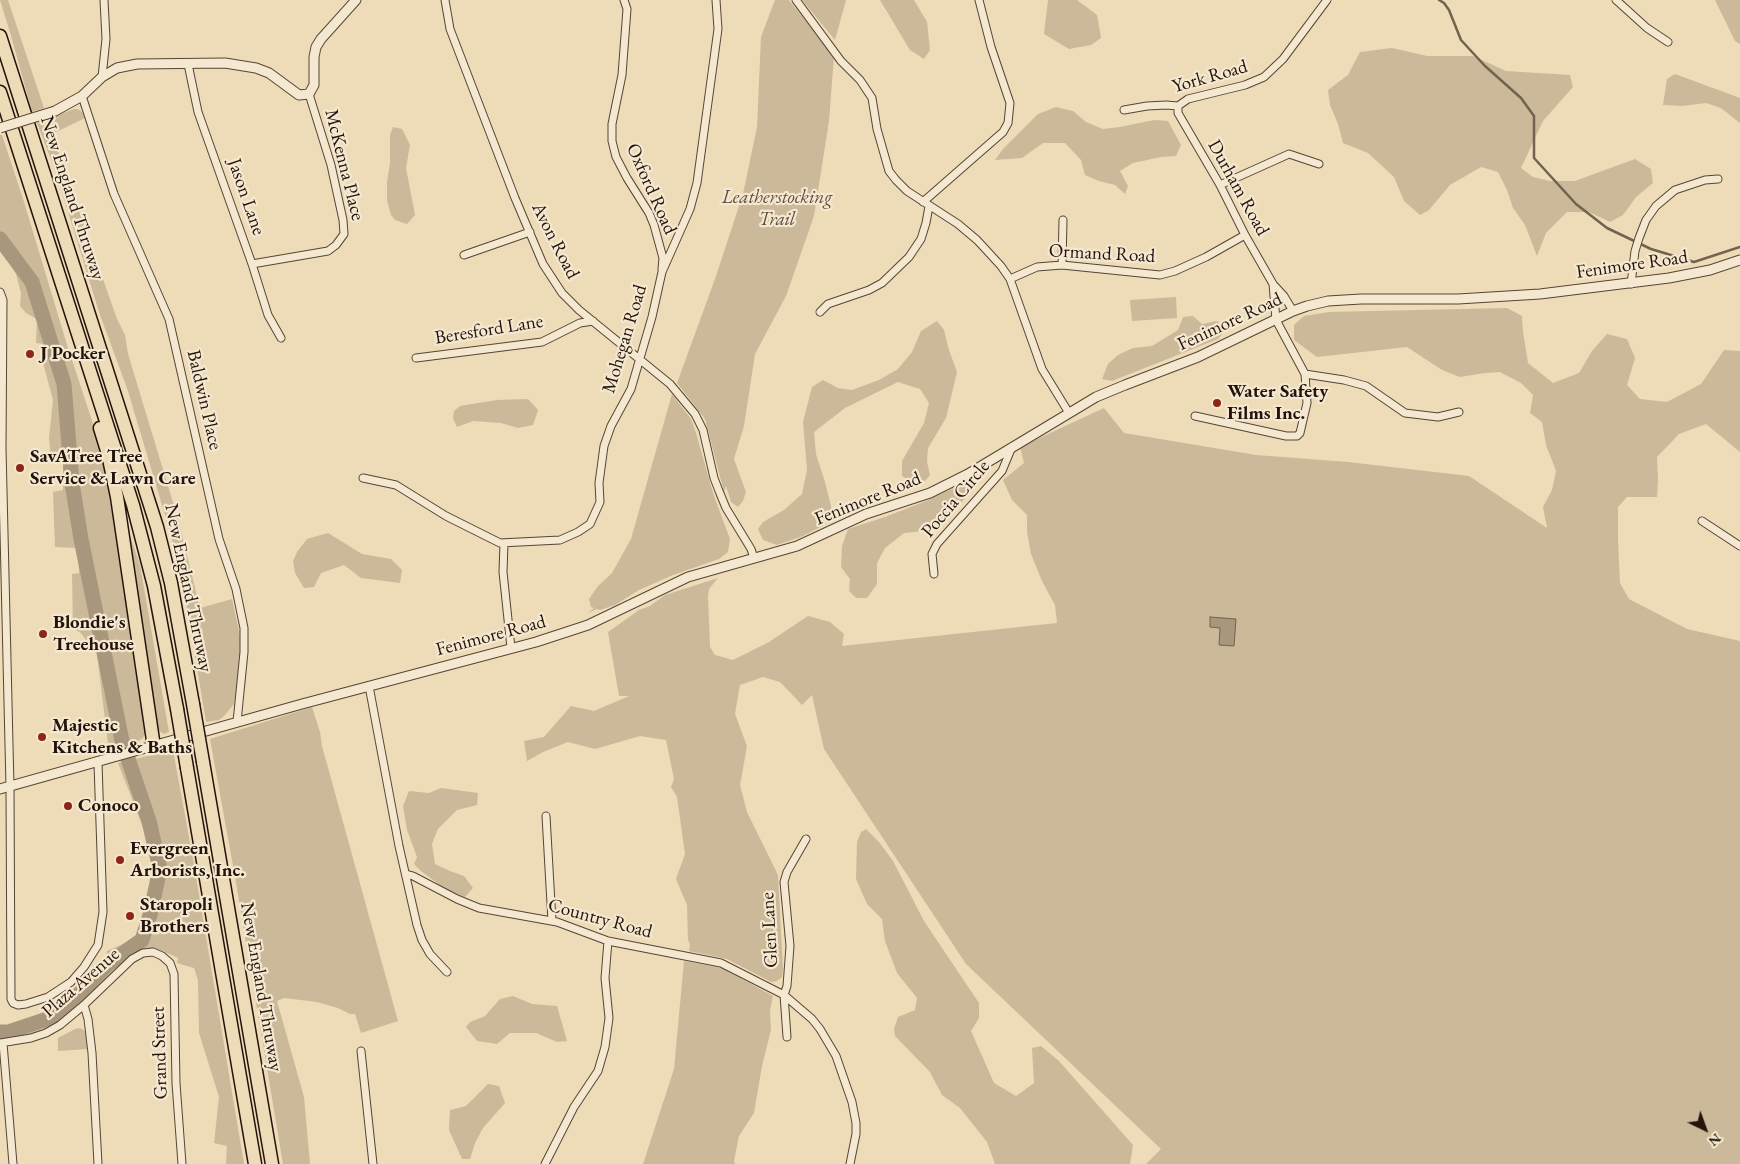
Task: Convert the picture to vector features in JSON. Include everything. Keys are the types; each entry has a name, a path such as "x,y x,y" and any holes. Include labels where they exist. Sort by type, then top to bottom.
{"highway":[{"name":"New England Thruway","path":"0,36 152,508 171,583 272,1164"},
{"name":"New England Thruway","path":"0,92 141,531 160,615 177,709 255,1164"},
{"path":"82,345 93,404 114,483 154,747"}],"street":[{"path":"102,77 106,39 104,0"},
{"path":"0,128 55,111 82,96 102,77 117,68 137,64 224,63 256,68 269,74 300,95 309,94 314,85 316,47 356,0"},
{"name":"Avon Road","path":"445,0 450,29 515,198 543,264 562,293 670,384 695,414 703,430 714,478 719,491 726,508 752,549 754,558"},
{"name":"Oxford Road","path":"624,0 627,10 622,75 612,124 612,141 616,157 654,225 663,258 662,272"},
{"name":"Mohegan Road","path":"504,543 560,540 590,524 600,502 604,446 611,426 630,389 652,317 662,272 690,209 697,183 718,29 716,0"},
{"path":"796,0 841,61 860,80 872,98 877,128 889,171 907,191 958,224 977,240 1001,266 1010,279 1042,369 1069,414"},
{"path":"820,312 828,304 869,290 882,282 909,256 920,239 926,223 926,204 1003,132 1008,123 1010,103 991,47 979,0"},
{"name":"York Road","path":"1124,110 1147,106 1178,106 1188,99 1245,85 1264,77 1283,59 1327,0"},
{"path":"1616,0 1647,28 1668,42"},
{"name":"Jason Lane","path":"188,64 198,112 268,315 281,338"},
{"name":"McKenna Place","path":"252,264 328,251 336,245 344,234 343,220 330,165 309,94"},
{"name":"Baldwin Place","path":"82,96 114,194 169,318 219,539 236,589 244,628 244,652 237,722"},
{"name":"Durham Road","path":"1178,106 1178,113 1220,185 1245,235 1273,284 1284,296 1293,311"},
{"path":"1220,185 1289,154 1319,164"},
{"path":"1631,284 1635,251 1639,238 1646,220 1656,206 1675,190 1705,180 1718,179"},
{"path":"1062,265 1063,220"},
{"path":"464,255 530,232"},
{"name":"Ormand Road","path":"1010,279 1037,267 1062,265 1160,275 1206,257 1245,235"},
{"name":"Fenimore Road","path":"0,789 588,625 688,577 798,546 866,514 930,492 968,474 1096,397 1198,357 1293,311 1328,301 1353,299 1458,299 1520,296 1631,284 1710,270 1740,260"},
{"name":"Durham Road","path":"1273,284 1276,320"},
{"path":"0,292 3,300 1,448 10,787 11,998 13,1002 18,1004 26,1004 48,997 71,982 98,946 103,912 98,762"},
{"path":"1195,416 1286,436 1297,436 1303,426 1306,403 1305,374 1276,320"},
{"name":"Beresford Lane","path":"416,358 542,342 580,323 593,321"},
{"path":"1305,374 1344,380 1366,386 1405,413 1438,417 1459,412"},
{"name":"Poccia Circle","path":"934,574 932,554 937,544 998,476 1008,460 1012,447"},
{"path":"363,478 396,485 479,534 504,543 503,572 511,648"},
{"path":"1702,521 1740,546"},
{"path":"369,686 417,925 422,940 430,954 447,972"},
{"path":"546,816 552,921"},
{"name":"Glen Lane","path":"787,1037 784,995 787,986 790,946 784,882 787,872 806,839"},
{"name":"Country Road","path":"406,874 457,900 479,908 552,921 608,941 722,963 784,995 816,1024 836,1056 852,1102 856,1124 850,1164"},
{"path":"545,1164 574,1108 598,1072 605,1047 609,1018 605,978 608,941"},
{"name":"Plaza Avenue","path":"2,1043 31,1038 46,1033 60,1025 84,1005 121,968 143,954 153,952"},
{"name":"Grand Street","path":"153,952 162,956 170,963 174,974 176,1083 182,1164"},
{"path":"84,1005 88,1019 92,1053 98,1164"},
{"path":"2,1043 13,1164"},
{"path":"360,1051 373,1164"}],"green space":[{"path":"0,0 8,0 44,108 32,112"},
{"name":"Leatherstocking Trail","path":"775,0 789,0 834,56 829,121 814,216 786,296 755,354 744,426 734,459 746,492 743,501 738,507 731,502 726,486 724,492 705,419 677,383 715,279 743,194 757,127 761,37"},
{"path":"802,0 846,0 835,40"},
{"path":"880,0 914,0 927,22 930,50 924,59 910,50"},
{"path":"1048,0 1077,0 1097,15 1101,38 1091,45 1069,49 1044,34"},
{"path":"1715,0 1740,0 1740,44 1735,41"},
{"path":"1392,48 1427,56 1473,56 1506,71 1570,75 1573,87 1543,121 1521,168 1533,177 1550,181 1575,181 1635,159 1651,169 1653,183 1636,197 1623,215 1610,222 1589,212 1567,212 1546,233 1537,256 1525,225 1513,208 1498,172 1481,167 1450,185 1429,210 1420,215 1404,201 1394,177 1368,153 1343,143 1330,105 1328,90 1348,75 1360,52"},
{"path":"1675,74 1740,98 1740,123 1721,108 1706,103 1682,106 1663,105 1667,79"},
{"path":"1056,107 1073,111 1086,122 1103,129 1154,120 1168,121 1181,145 1176,156 1133,163 1120,171 1128,186 1125,194 1115,185 1085,175 1081,160 1065,143 1043,143 1022,158 995,160 1003,149 1038,114"},
{"path":"74,109 82,112 85,118 52,134 117,319 125,335 128,354 178,519 200,608 232,599 241,640 240,665 234,704 219,720 206,722 185,596 171,535 127,388 100,315 55,170 37,123"},
{"path":"393,127 402,129 410,145 406,168 415,215 407,224 395,220 391,215 387,200 390,135"},
{"path":"0,135 2,135 24,202 68,348 100,445 118,545 146,732 143,738 137,742 109,752 97,654 80,632 73,629 72,574 79,573 78,548 55,547 53,492 63,490 63,460 51,458 49,438 53,400 43,363 43,344 36,343 37,321 20,306 21,293 16,274 4,254 0,251"},
{"path":"1176,297 1177,318 1132,321 1130,300"},
{"path":"1507,308 1522,316 1528,363 1553,383 1579,373 1592,351 1607,334 1627,339 1635,358 1627,385 1640,399 1667,402 1701,384 1724,350 1740,351 1740,452 1706,424 1679,434 1657,457 1657,497 1627,497 1618,507 1618,541 1620,583 1629,599 1687,629 1740,641 1740,1164 1146,1164 1161,1149 966,964 824,749 812,695 802,705 780,682 763,677 740,685 735,714 747,746 740,785 747,812 778,875 783,970 782,977 777,981 771,982 727,959 689,951 687,905 676,879 685,854 677,797 671,787 674,779 666,740 640,736 595,749 568,742 527,761 524,741 544,737 571,706 594,711 629,696 619,696 608,632 639,610 650,606 665,595 718,578 709,589 708,597 710,647 715,655 733,660 769,642 808,616 830,622 844,634 842,646 1057,623 1055,605 1042,581 1031,554 1027,532 1027,515 1012,500 1003,480 1024,463 1020,447 1104,408 1124,433 1256,455 1348,462 1469,476 1547,528 1543,507 1552,490 1556,471 1546,445 1542,422 1530,413 1533,395 1521,383 1500,372 1460,377 1442,370 1407,347 1317,357 1294,340 1294,325 1304,316 1329,312"},
{"path":"1193,316 1202,324 1217,321 1226,330 1218,339 1112,381 1102,379 1108,364 1118,355 1133,348 1152,346 1178,330 1183,317"},
{"path":"937,321 944,330 957,372 946,418 928,448 927,462 930,475 925,481 914,483 902,476 902,461 924,423 929,403 920,389 898,382 845,408 814,432 816,454 833,514 824,525 803,536 777,545 763,540 758,529 763,522 784,510 802,494 807,470 803,422 812,387 823,380 838,388 852,390 879,380 898,369 912,352 921,331"},
{"path":"672,394 691,419 696,433 713,493 730,539 728,552 719,559 673,575 639,590 615,605 588,613 594,608 591,607 589,599 598,586 612,573 631,539"},
{"path":"528,399 538,410 533,425 518,428 501,423 473,421 457,427 453,418 454,411 460,406 497,400"},
{"path":"971,480 976,486 946,520 931,530 904,533 885,548 877,563 877,584 867,598 856,598 849,591 850,579 841,567 842,546 848,529 926,501"},
{"path":"328,533 362,554 391,559 402,570 400,583 361,578 344,565 321,573 314,587 304,588 295,573 293,561 307,539"},
{"path":"130,535 140,565 169,732 164,734 157,727 139,598 127,536"},
{"path":"312,707 398,1021 361,1033 355,1014 350,1014 338,1008 317,1002 284,998 277,1001 304,1097 310,1164 283,1164 210,739"},
{"path":"173,750 244,1164 226,1164 227,1146 214,1143 219,1097 199,1033 198,980 194,968 177,963 178,958 152,948 136,954 124,961 81,1006 62,1022 44,1032 18,1039 0,1040 0,1029 7,1029 56,1011 106,961 107,951 141,936 155,866 149,835 144,830 118,763"},
{"path":"441,788 478,793 477,805 457,810 438,829 432,844 435,864 464,876 473,888 465,897 448,891 414,864 417,857 407,830 403,806 409,791 429,793"},
{"path":"866,829 879,842 893,861 924,921 979,1003 979,1018 971,1031 994,1083 1016,1096 1034,1083 1032,1048 1041,1046 1059,1061 1133,1145 1130,1164 995,1164 987,1142 960,1108 942,1095 930,1072 895,1036 894,1029 898,1017 915,1010 917,998 897,973 885,941 882,919 867,904 856,879 857,842 861,832"},
{"path":"684,961 722,968 773,996 770,1011 771,1030 762,1066 754,1113 739,1136 735,1164 643,1164 674,1069"},
{"path":"513,996 532,1004 557,1006 567,1041 557,1042 536,1033 510,1033 497,1044 477,1041 466,1027 470,1022 485,1016 500,999"},
{"path":"80,1028 85,1031 88,1049 58,1051 58,1038"},
{"path":"488,1084 499,1086 505,1103 483,1128 475,1143 470,1159 462,1159 449,1130 450,1110 466,1106"}],"shaded area":[{"path":"1210,617 1236,619 1234,646 1219,645 1220,628 1210,627"}],"waterway":[{"path":"1439,0 1449,10 1461,40 1485,66 1521,98 1534,116 1534,158 1576,204 1607,228 1651,249 1694,262 1740,247"},
{"path":"0,239 32,282 64,384 72,483 81,539 122,741 149,821 160,869 150,915 142,940 108,964 59,1015 8,1032 0,1032"}],"place":[{"name":"J Pocker","path":"30,354"},
{"name":"Water Safety Films Inc.","path":"1217,403"},
{"name":"SavATree Tree Service & Lawn Care","path":"20,468"},
{"name":"Blondie's Treehouse","path":"43,634"},
{"name":"Majestic Kitchens & Baths","path":"42,737"},
{"name":"Conoco","path":"68,806"},
{"name":"Evergreen Arborists, Inc.","path":"120,860"},
{"name":"Staropoli Brothers","path":"130,916"}]}
